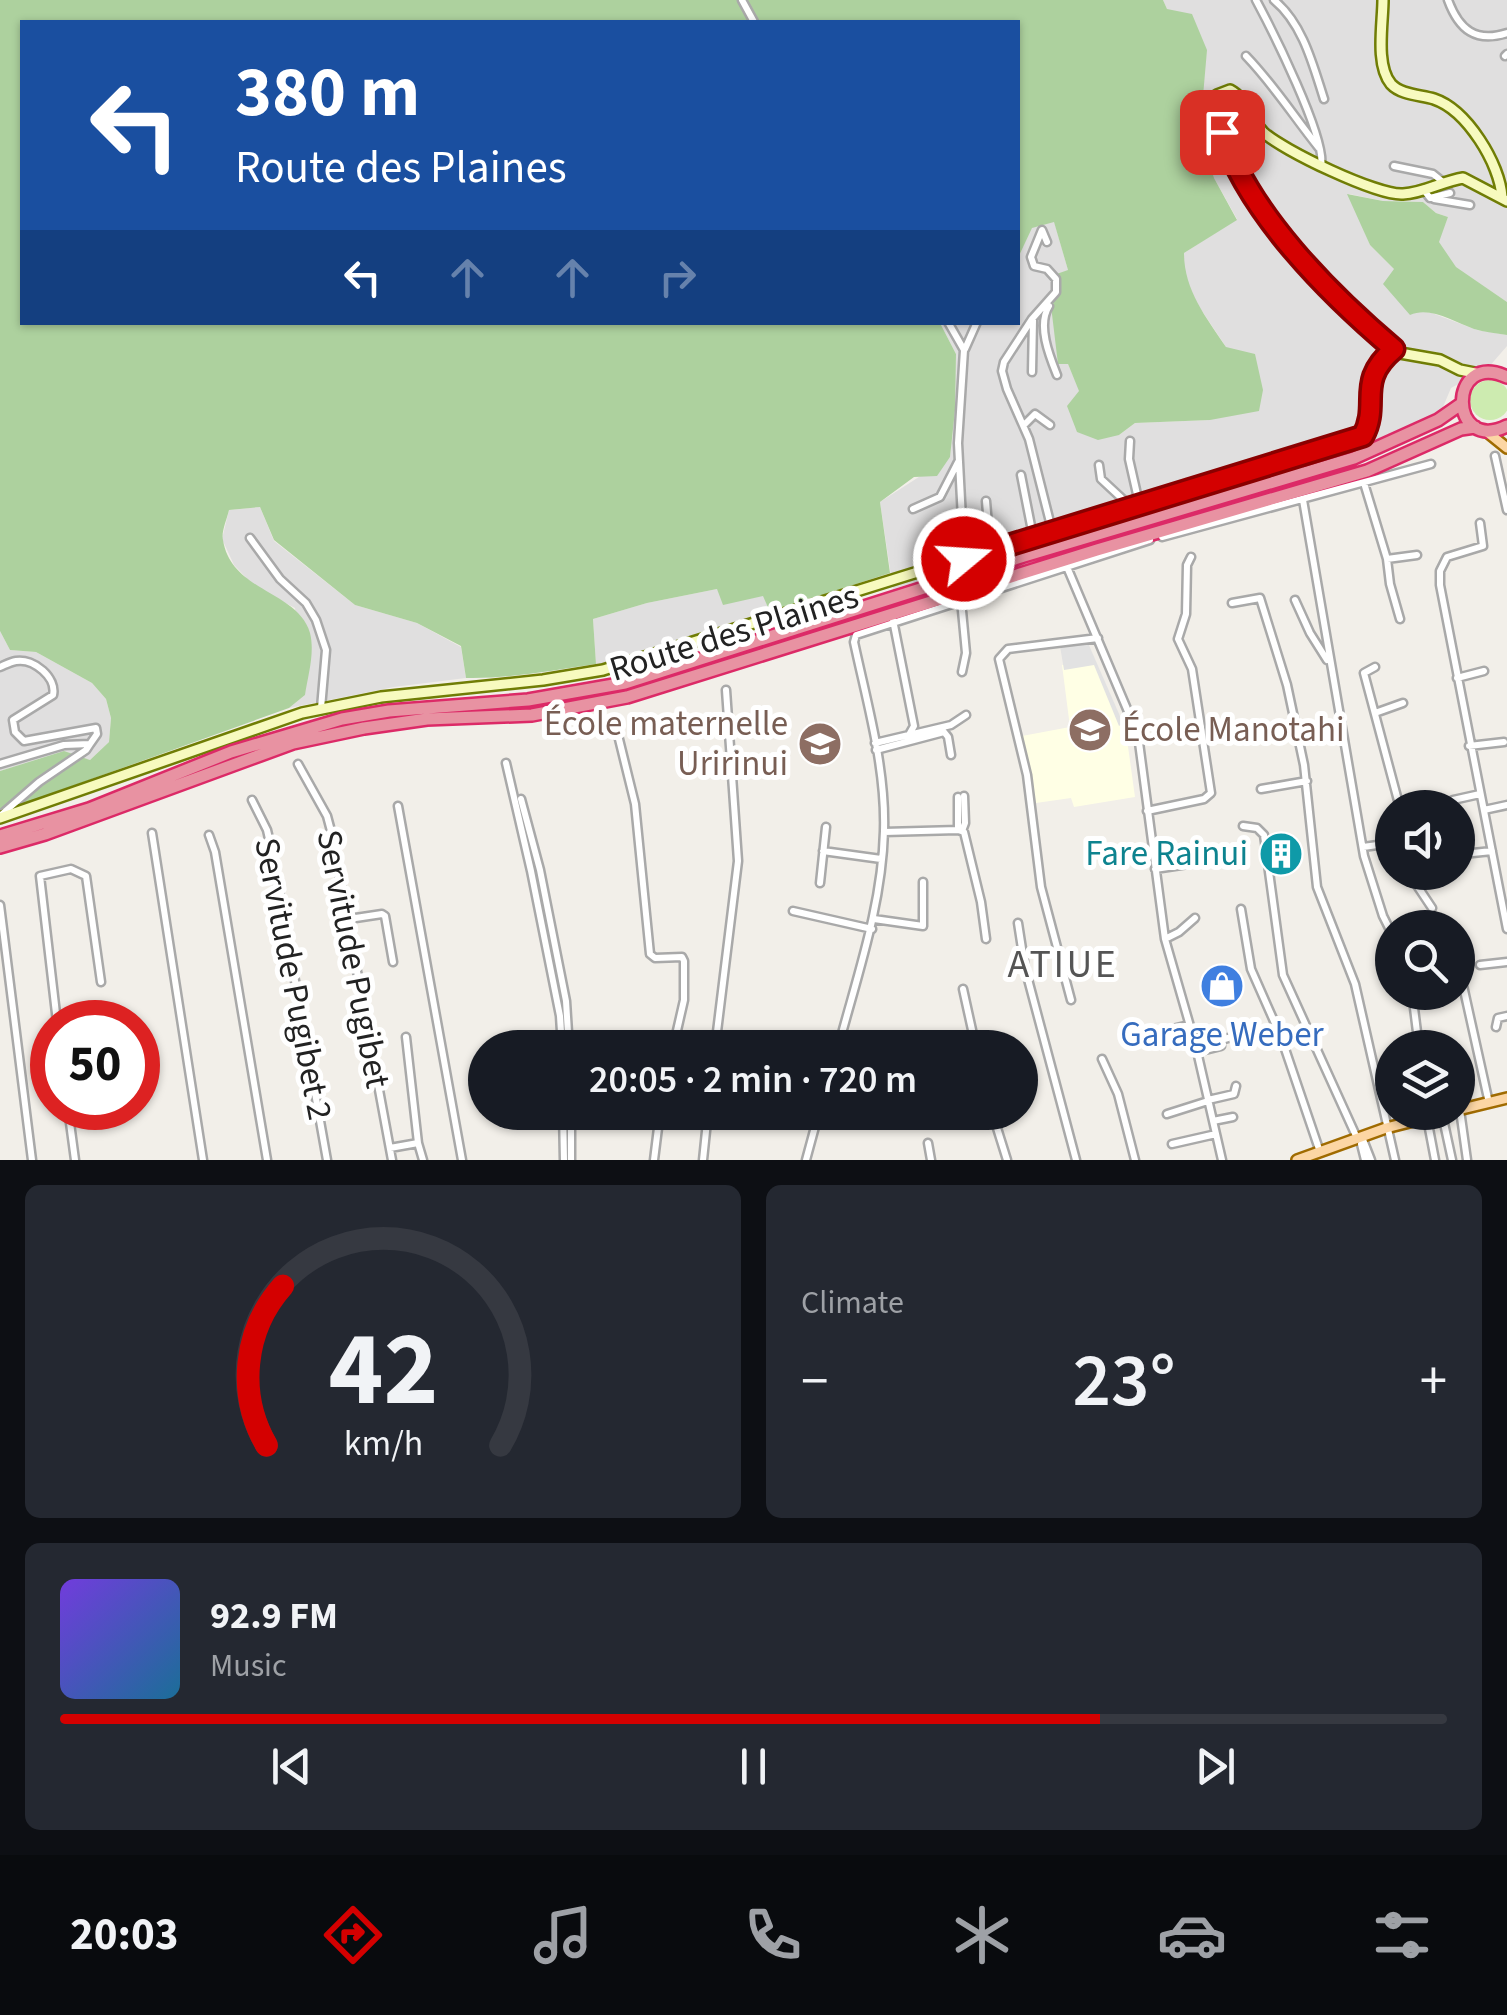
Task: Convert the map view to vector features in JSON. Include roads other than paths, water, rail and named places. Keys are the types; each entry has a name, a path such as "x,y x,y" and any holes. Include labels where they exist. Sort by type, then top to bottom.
{"highway":[{"path":"1480,429 1465,417 1461,404 1466,385 1480,374 1505,373"},
{"name":"Route des Plaines","path":"0,836 89,808 296,731 389,711 528,700 625,683 1024,556 1362,456 1438,420 1461,404"},
{"name":"Route des Plaines","path":"0,846 45,834 293,743 427,719 532,716 627,697 1097,550 1366,471 1461,428 1506,427"},
{"path":"1275,482 1316,451"}],"main road":[{"path":"1384,0 1383,64 1391,84 1399,90 1438,100 1454,110 1481,143 1504,199"},
{"path":"1480,374 1394,349 1297,253 1232,163 1211,106 1224,90 1236,94 1261,130 1296,154 1401,195 1463,178 1504,199"},
{"name":"Route des Plaines","path":"0,817 321,708 603,670 1363,436 1370,424 1371,380 1380,362 1394,349"},
{"path":"1460,370 1466,385"},
{"path":"1505,446 1506,427"},
{"path":"1480,429 1505,446"},
{"path":"1475,1106 1507,1098"},
{"path":"1297,1160 1381,1130"}],"street":[{"path":"1256,0 1303,101 1323,153 1321,166"},
{"path":"1274,0 1300,35 1324,99"},
{"path":"1448,0 1459,23 1472,34 1488,38 1507,32"},
{"path":"1246,56 1323,153"},
{"path":"1394,166 1433,174 1443,182"},
{"path":"1422,189 1426,196 1470,205"},
{"path":"1434,198 1450,193"},
{"path":"1047,242 1042,230 1031,256 1034,266 1047,269 1061,289 1044,312 1047,346 1056,375"},
{"path":"1052,531 1024,425 1002,370 1032,319 1056,292 1056,279"},
{"path":"1032,319 1032,372"},
{"path":"950,325 964,350"},
{"path":"964,559 959,461 964,350 976,325"},
{"path":"1024,425 1035,414 1050,425"},
{"path":"1130,441 1134,504"},
{"path":"1495,456 1507,510"},
{"path":"913,509 940,497 959,461"},
{"path":"843,1030 872,929 884,832 876,746 856,635 1156,538 1431,464"},
{"path":"1099,466 1101,479 1134,504"},
{"path":"1021,475 1033,537"},
{"path":"1364,483 1400,619"},
{"path":"1026,498 1044,493"},
{"path":"1303,500 1363,847 1381,910"},
{"path":"986,501 990,550"},
{"path":"1480,524 1483,546 1446,557 1440,570 1443,612 1492,851 1502,882 1507,929"},
{"path":"250,538 280,578 306,602 316,620 326,650 321,708"},
{"path":"950,540 963,546"},
{"path":"1387,559 1416,555"},
{"path":"1147,811 1204,799 1212,793 1192,669 1178,639 1186,614 1187,565 1191,556"},
{"path":"1067,567 1138,735 1165,938 1197,1049 1222,1160"},
{"path":"1232,603 1260,598 1287,685 1306,781 1317,888 1355,984 1375,1077"},
{"path":"962,600 966,653 962,672"},
{"path":"1295,600 1331,665"},
{"path":"893,620 914,726 910,733"},
{"path":"1071,1000 1040,887 1028,775 999,659 1008,649 1098,638"},
{"path":"0,667 18,660 28,663 49,676 54,684 50,697 14,718 18,737 24,740 94,728 97,734 86,750 39,782 0,817"},
{"path":"1374,667 1364,673 1395,790"},
{"path":"1457,678 1484,672"},
{"path":"717,1030 738,860 726,690"},
{"path":"1374,714 1404,703"},
{"path":"876,746 910,733 951,725 966,715"},
{"path":"616,727 635,804 650,954 655,958 682,957 684,961 684,1000 677,1030"},
{"path":"1258,732 1296,727"},
{"path":"876,746 944,732 951,755"},
{"path":"1470,746 1504,742"},
{"path":"0,764 64,745 90,744"},
{"path":"506,763 532,871 561,1030"},
{"name":"Servitude Pugibet","path":"298,764 327,816 350,919 392,1160"},
{"path":"1261,789 1306,781"},
{"path":"1475,795 1480,794"},
{"path":"960,830 965,823 961,797"},
{"path":"522,799 540,870 568,1030"},
{"name":"Servitude Pugibet 2","path":"252,800 272,852 327,1160"},
{"path":"1484,810 1507,805"},
{"path":"398,806 462,1160"},
{"path":"1243,826 1257,828 1264,835 1283,975 1368,1160"},
{"path":"820,882 826,828"},
{"path":"884,832 960,830"},
{"path":"960,830 981,902 986,938"},
{"path":"152,833 203,1160"},
{"path":"209,836 267,1160"},
{"path":"1363,847 1375,845"},
{"path":"823,851 882,859"},
{"path":"1475,853 1492,851"},
{"path":"1155,869 1188,864"},
{"path":"54,1000 40,876 71,869 86,876 101,982"},
{"path":"874,919 923,926 923,882"},
{"path":"1418,890 1432,908"},
{"path":"0,905 32,1160"},
{"path":"1241,908 1252,970 1281,1037 1320,1152"},
{"path":"793,911 872,929"},
{"path":"350,919 382,914 393,962"},
{"path":"1165,938 1195,918"},
{"path":"1018,923 1025,968 1076,1160"},
{"path":"1485,967 1507,962"},
{"path":"964,988 972,1030"},
{"path":"1468,1010 1489,1103"},
{"path":"1496,1027 1498,1018 1507,1016"},
{"path":"1134,1038 1190,1025"},
{"path":"406,1037 423,1160"},
{"path":"1197,1049 1228,1038"},
{"path":"1197,1049 1222,1046"},
{"path":"1102,1059 1118,1094 1135,1160"},
{"path":"1166,1114 1234,1094 1236,1086"},
{"path":"1214,1121 1233,1117"},
{"path":"71,1130 75,1160"},
{"path":"565,1130 568,1160"},
{"path":"568,1160 570,1130"},
{"path":"654,1160 658,1130"},
{"path":"703,1160 706,1130"},
{"path":"806,1160 814,1130"},
{"path":"997,1130 1006,1160"},
{"path":"1387,1130 1395,1160"},
{"path":"1436,1160 1440,1130"},
{"path":"1446,1130 1452,1160"},
{"path":"1452,1130 1467,1160"},
{"path":"1172,1144 1216,1134"},
{"path":"928,1143 930,1160"},
{"path":"390,1148 418,1144"}],"place":[{"name":"École Manotahi","path":"1090,730"},
{"name":"École maternelle Uririnui","path":"820,744"},
{"name":"Fare Rainui","path":"1281,854"},
{"name":"Garage Weber","path":"1222,986"}],"district":[{"name":"ATIUE","path":"1063,964"}]}
